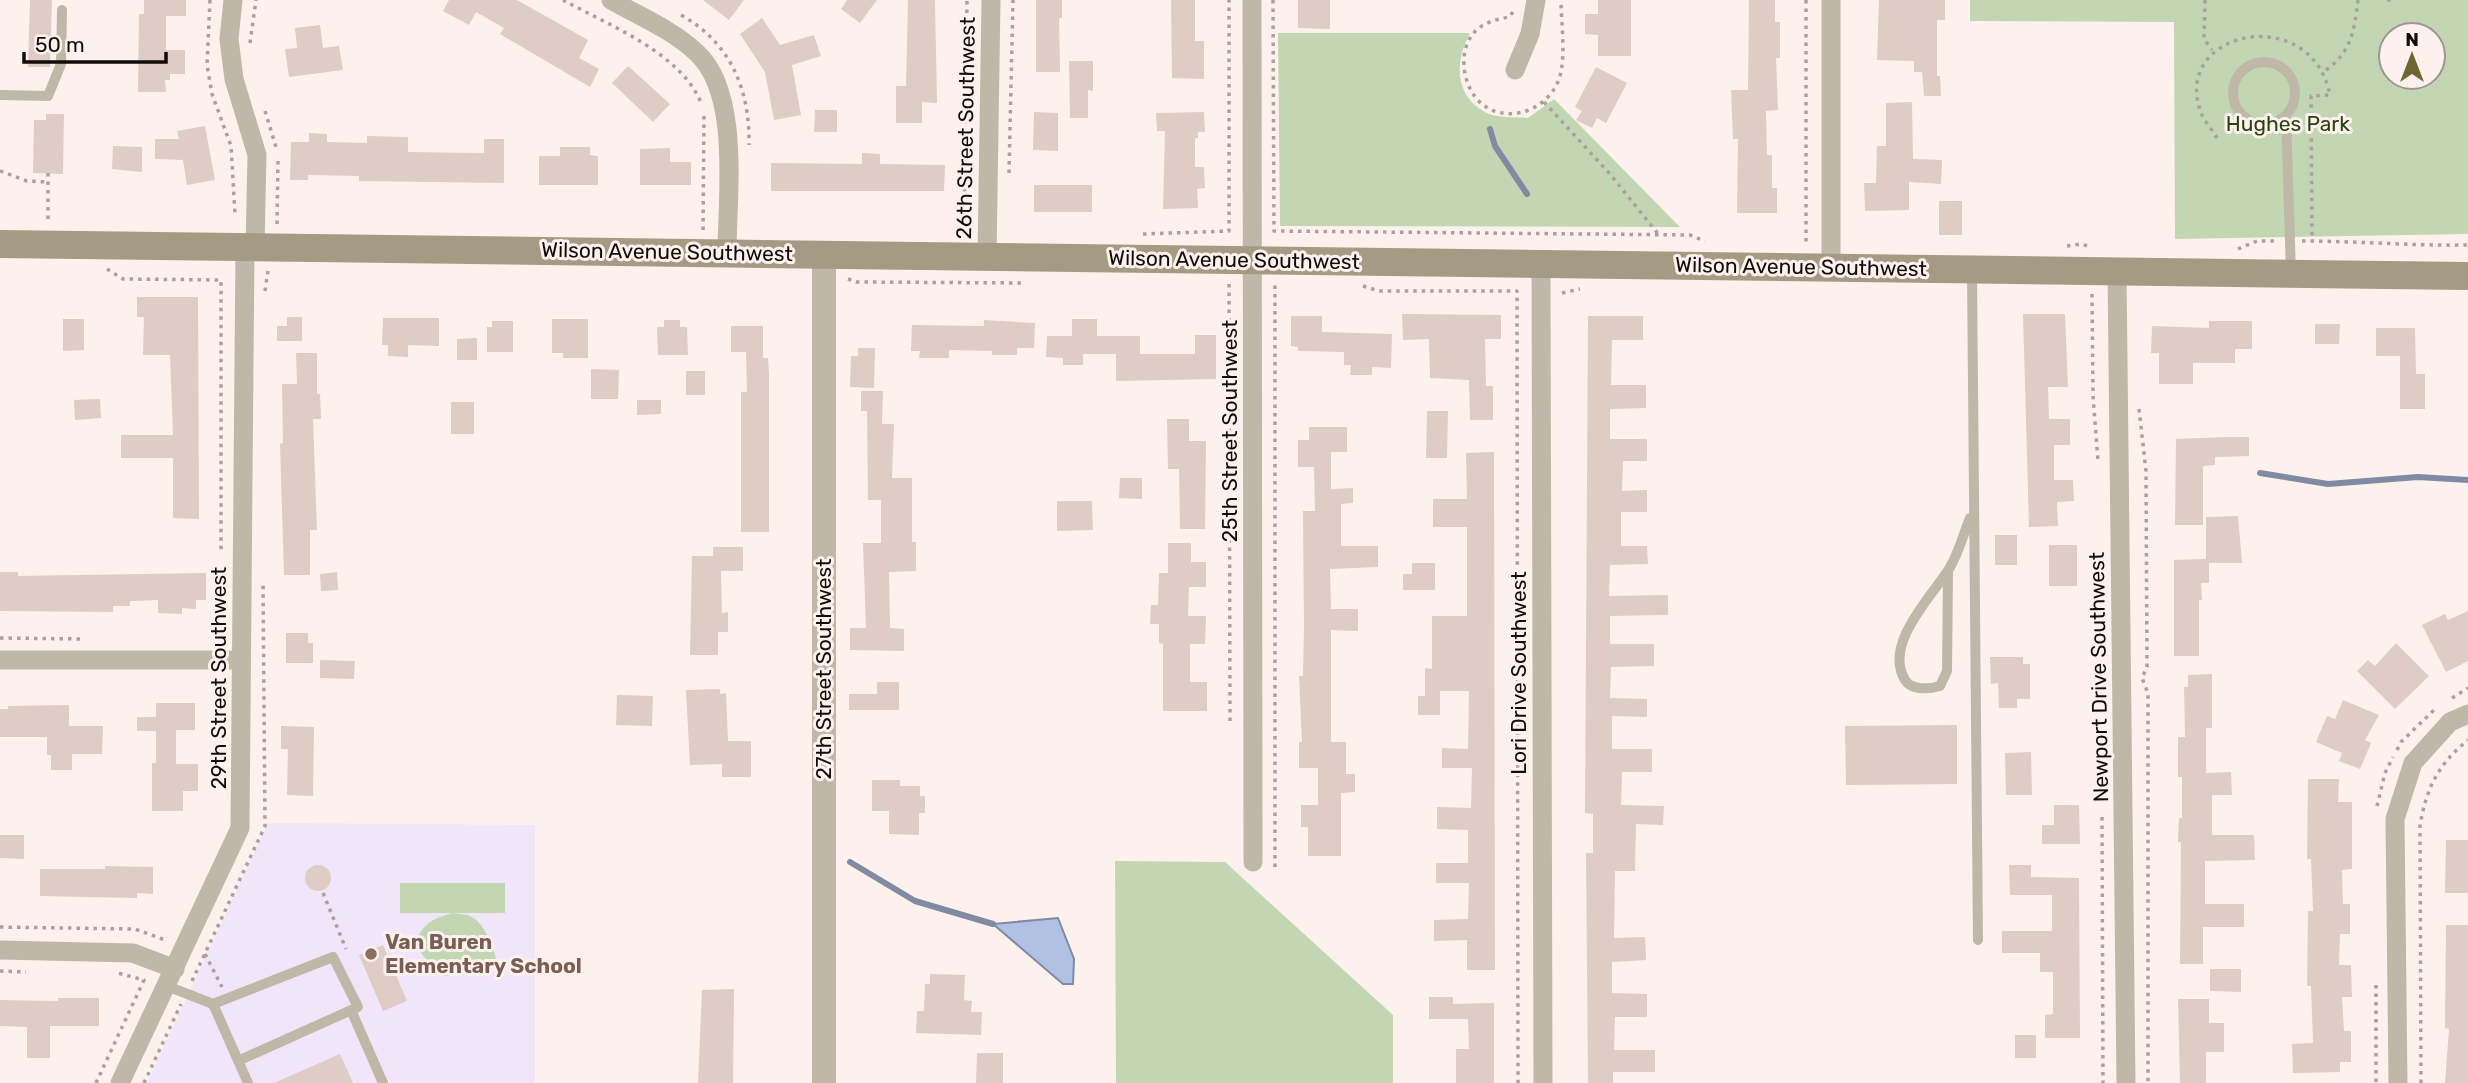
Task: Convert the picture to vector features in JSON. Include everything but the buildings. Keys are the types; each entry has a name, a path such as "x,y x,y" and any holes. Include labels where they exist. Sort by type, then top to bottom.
{"main road":[{"name":"Wilson Avenue Southwest","path":"0,244 245,240 727,253 824,265 987,257 2468,276"}],"street":[{"name":"29th Street Southwest","path":"120,1083 240,828 245,240 257,155 234,79 229,39 233,0"},
{"path":"611,0 698,53 718,83 727,116 727,253"},
{"name":"26th Street Southwest","path":"987,257 991,0"},
{"name":"25th Street Southwest","path":"1252,0 1253,862"},
{"path":"1515,70 1530,34 1536,0"},
{"path":"1831,0 1831,267"},
{"name":"Lori Drive Southwest","path":"1541,264 1543,1083"},
{"name":"27th Street Southwest","path":"824,265 824,1083"},
{"name":"Newport Drive Southwest","path":"2117,271 2126,1083"},
{"path":"0,660 240,660"},
{"path":"2398,1083 2395,819 2413,763 2450,722 2468,714"},
{"path":"0,950 133,953 171,977"}],"lane":[{"path":"0,95 48,96 61,64 62,10"},
{"path":"2286,115 2267,124 2247,120 2234,103 2235,82 2240,73 2257,63 2276,65 2285,71 2294,87 2292,107 2286,115 2291,273"},
{"path":"1972,269 1978,940"},
{"path":"1948,571 1947,671 1940,686 1929,689 1915,687 1906,681 1900,665 1902,645 1926,599 1948,571 1973,511"},
{"path":"171,977 186,994 213,1004 333,957 358,1007 240,1060"},
{"path":"213,1004 248,1083"},
{"path":"351,1010 383,1083"}],"path":[{"path":"209,0 207,65 212,94 231,146 245,240"},
{"path":"250,48 256,0"},
{"path":"563,0 667,58 695,88 705,124 704,223 703,230 692,231"},
{"path":"951,234 965,234 967,0"},
{"path":"1009,180 1013,0"},
{"path":"1135,234 1229,231 1229,0"},
{"path":"1273,0 1273,231 1690,235 1711,244"},
{"path":"1793,243 1807,243 1806,0"},
{"path":"2205,0 2204,39 2212,50"},
{"path":"2326,70 2342,58 2351,43 2358,0"},
{"path":"2386,0 2393,0"},
{"path":"2217,138 2203,116 2198,96 2200,72 2212,50 2220,42"},
{"path":"2312,241 2311,96 2330,95 2326,70 2314,52"},
{"path":"1544,102 1610,174 1659,235"},
{"path":"263,106 277,149 277,226 290,227"},
{"path":"0,171 27,181 48,182"},
{"path":"48,173 48,225"},
{"path":"2237,250 2257,240 2367,241 2409,247 2468,245"},
{"path":"2057,248 2081,244 2094,248"},
{"path":"824,265 856,282 1036,283"},
{"path":"105,268 123,279 221,280 221,557"},
{"path":"265,293 269,269 277,269"},
{"path":"1217,284 1231,284 1230,721"},
{"path":"1275,867 1275,285 1288,285"},
{"path":"1353,286 1379,291 1517,291 1518,1083"},
{"path":"1562,306 1562,292 1583,289"},
{"path":"2079,294 2092,294 2093,396 2099,468"},
{"path":"2138,397 2146,471 2147,531 2147,667 2142,678 2148,694 2148,1083"},
{"path":"144,1083 265,826 263,573"},
{"path":"0,638 97,639"},
{"path":"2421,1083 2420,826 2425,795 2441,765 2468,740"},
{"path":"2102,817 2103,1083"},
{"path":"0,927 135,929 164,940 170,928"},
{"path":"205,954 223,989"},
{"path":"0,971 39,972"},
{"path":"96,1083 144,980 105,973"}],"shaded area":[{"name":"Van Buren Elementary School","path":"268,823 535,825 535,1083 147,1083"}],"green space":[{"name":"Hughes Park","path":"1970,0 2468,0 2468,234 2175,239 2174,22 1970,21"},
{"path":"1278,33 1470,33 1461,56 1460,78 1463,89 1477,107 1493,115 1528,118 1554,99 1680,227 1280,226"},
{"path":"1115,861 1225,862 1393,1015 1393,1083 1116,1083"},
{"path":"400,883 505,883 505,913 400,913"},
{"path":"453,913 475,919 487,935 496,959 485,969 441,976 441,970 422,954 416,940 423,929 435,919"}],"water":[{"path":"1058,918 1074,959 1073,984 1063,984 993,924"}],"waterway":[{"path":"1490,129 1495,146 1527,194"},
{"path":"2260,473 2328,484 2418,477 2468,480"},
{"path":"850,862 915,901 993,924"}],"place":[{"name":"Van Buren Elementary School","path":"371,954"}]}
